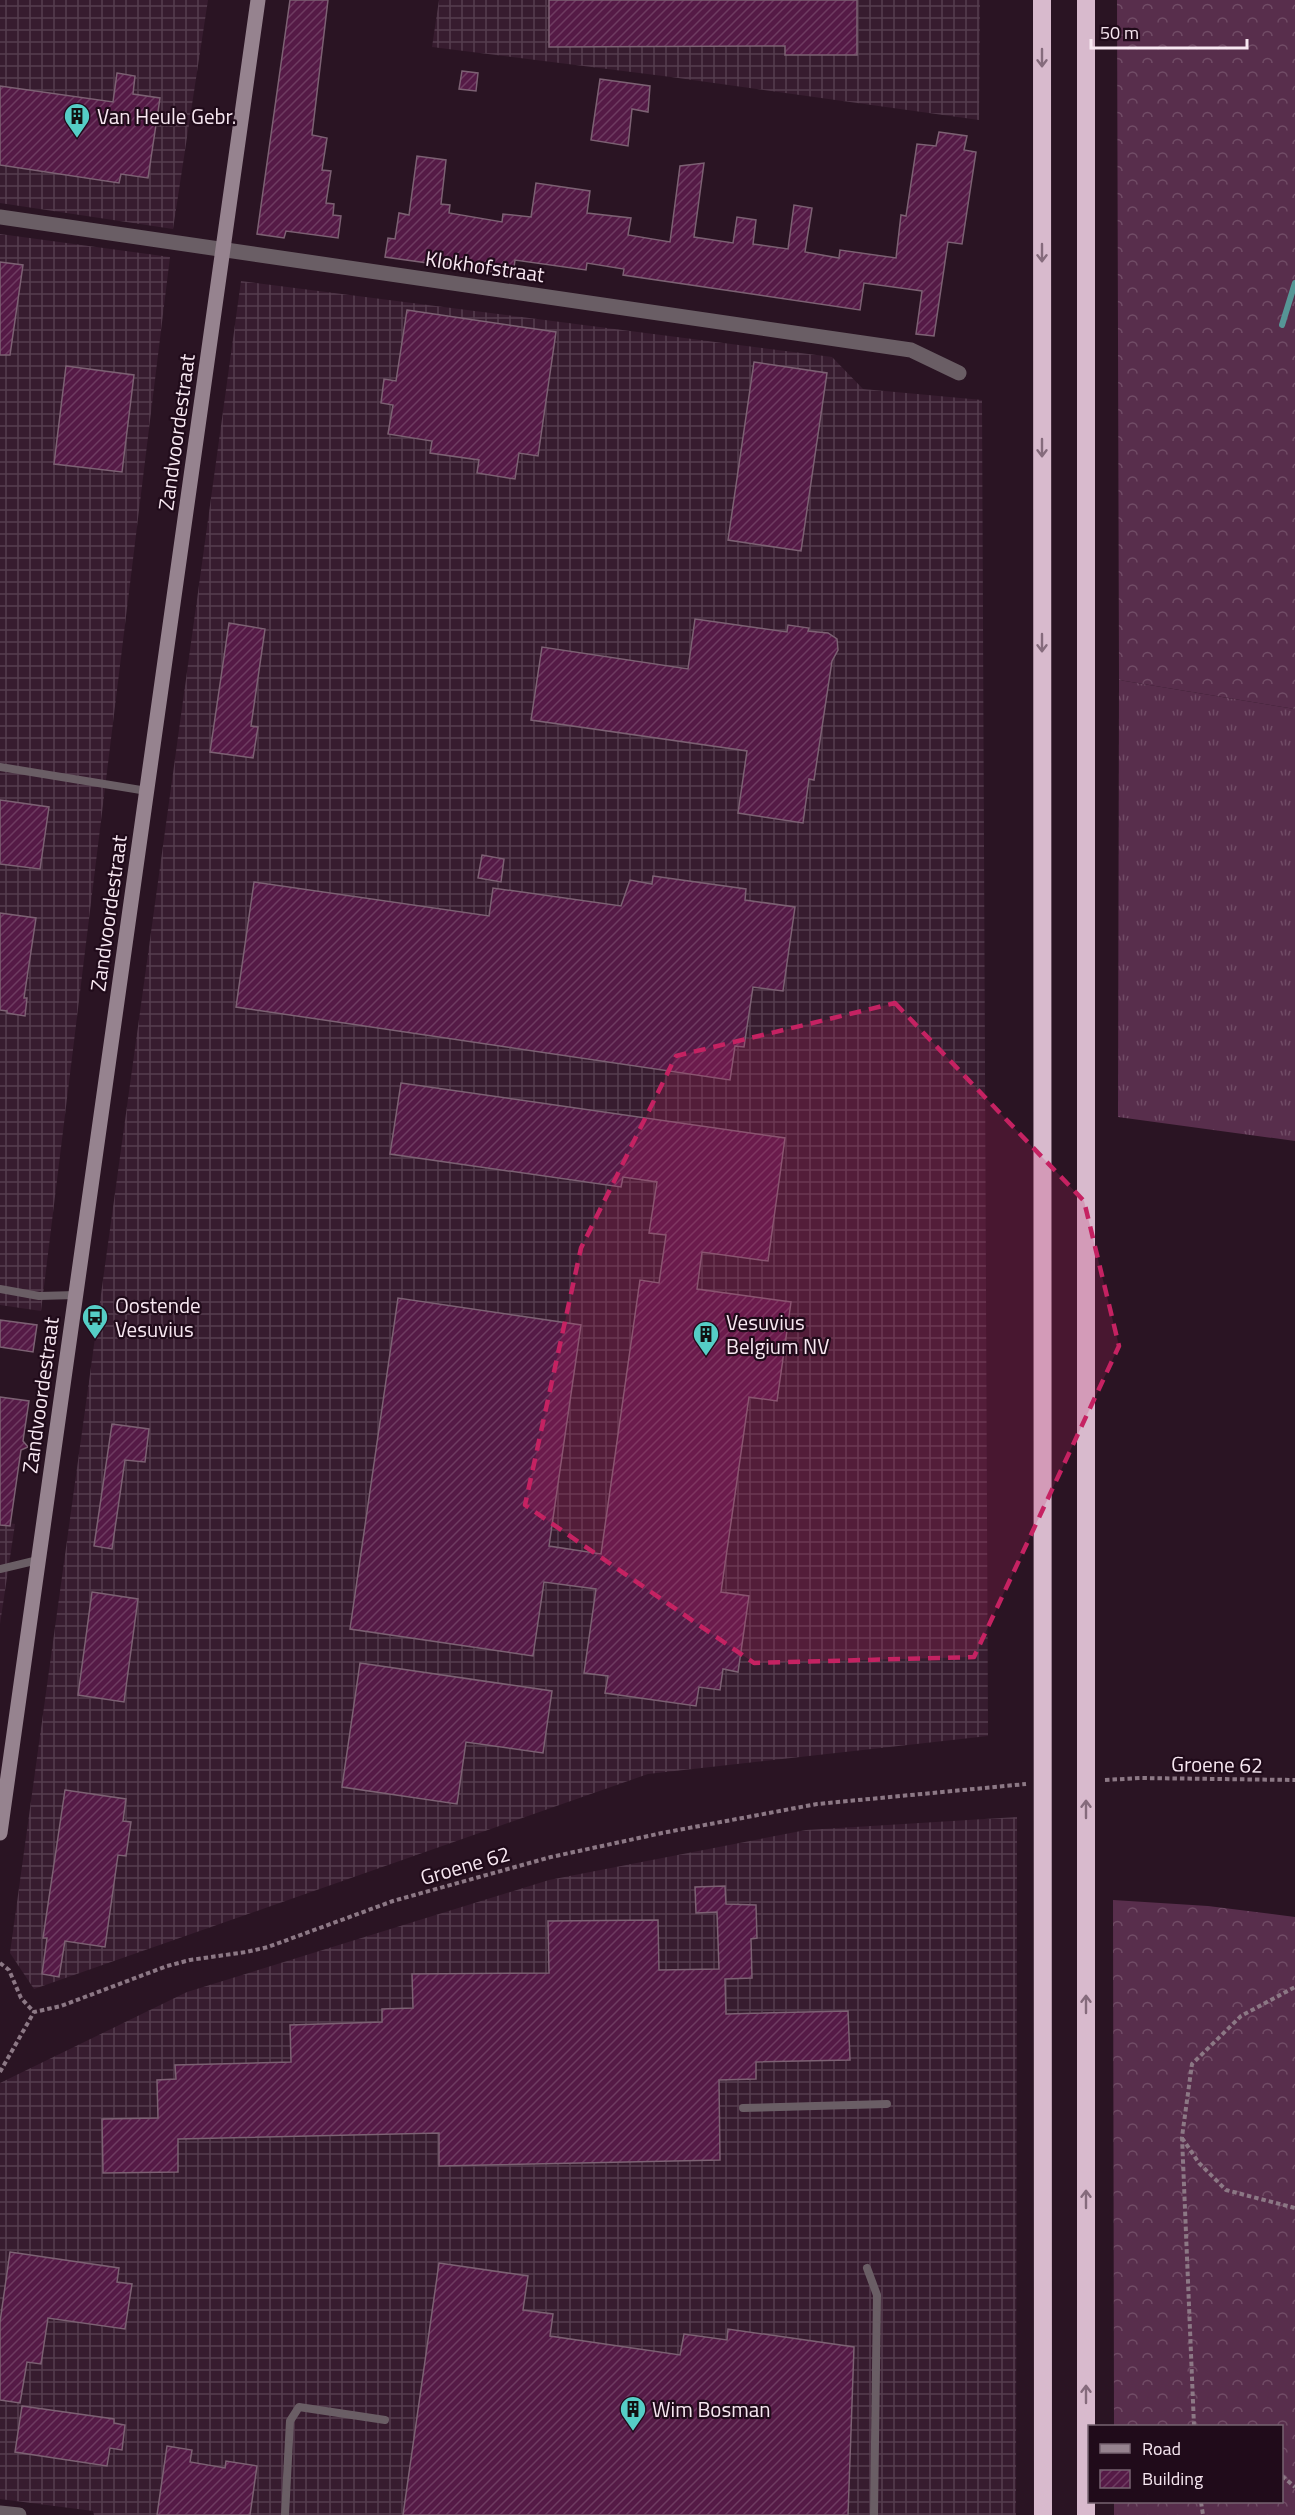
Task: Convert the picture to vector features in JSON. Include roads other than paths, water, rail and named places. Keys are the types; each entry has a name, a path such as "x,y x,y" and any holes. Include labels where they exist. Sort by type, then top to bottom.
{"highway":[{"path":"1042,0 1043,2515"},
{"path":"1086,0 1086,2515"}],"main road":[{"name":"Zandvoordestraat","path":"0,1833 2,1800 76,1295 258,0"}],"street":[{"name":"Klokhofstraat","path":"0,217 911,350 959,373"},
{"path":"0,2513 19,2515"}],"lane":[{"path":"0,767 147,791"},
{"path":"0,1289 39,1296 76,1295"},
{"path":"0,1569 38,1560"},
{"path":"743,2108 887,2104"},
{"path":"867,2268 877,2295 874,2515"},
{"path":"285,2515 290,2421 299,2408 385,2420"}],"waterway":[{"path":"1282,325 1295,283"}],"place":[{"name":"Van Heule Gebr.","path":"77,139"},
{"name":"Oostende Vesuvius","path":"95,1340"},
{"name":"Vesuvius Belgium NV","path":"706,1357"},
{"name":"Wim Bosman","path":"633,2432"}]}
